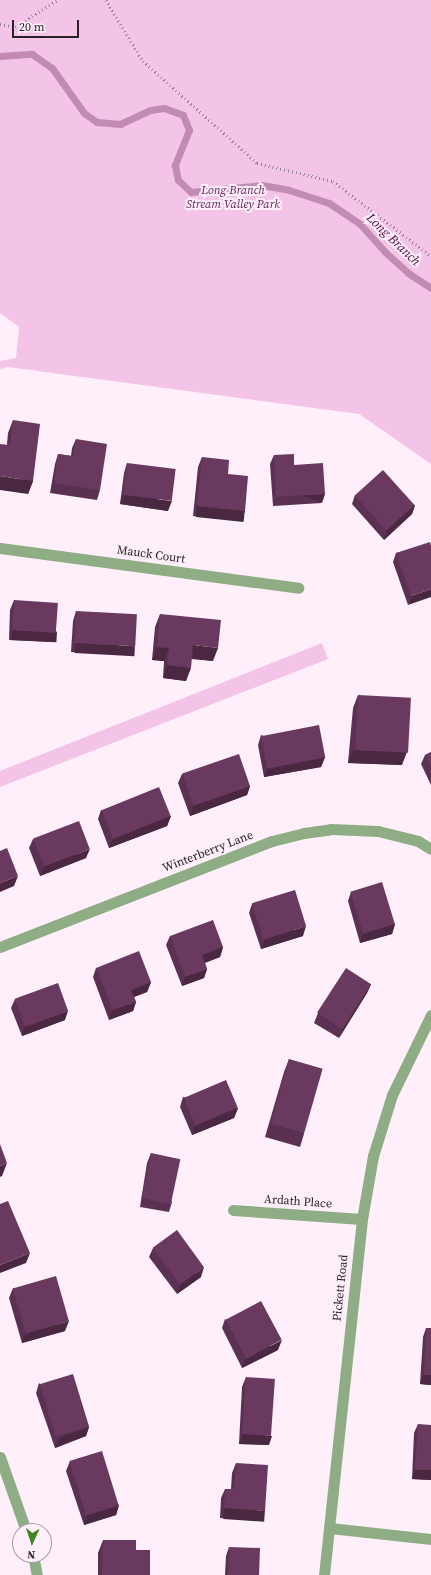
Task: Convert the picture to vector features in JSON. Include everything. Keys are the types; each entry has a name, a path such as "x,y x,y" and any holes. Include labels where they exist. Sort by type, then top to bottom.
{"street":[{"name":"Mauck Court","path":"0,548 298,588"},
{"name":"Winterberry Lane","path":"0,947 272,841 304,833 331,829 378,831 412,839 431,849"},
{"name":"Pickett Road","path":"324,1575 362,1219 373,1156 392,1095 431,1014"},
{"name":"Ardath Place","path":"232,1210 362,1219"},
{"path":"0,1457 23,1523"},
{"path":"330,1528 431,1539"},
{"path":"35,1563 37,1575"}],"path":[{"path":"0,24 16,27 56,0"},
{"path":"106,0 144,61 257,163 333,181 431,256"}],"green space":[{"name":"Long Branch Stream Valley Park","path":"0,0 431,0 431,464 359,414 8,367 0,369 0,361 16,358 19,327 0,313"},
{"path":"322,643 328,659 0,787 0,771"}],"building":[{"path":"13,420 40,424 33,481 0,476 0,444 10,445"},
{"path":"76,439 107,444 100,490 54,483 58,454 73,456"},
{"path":"294,454 294,465 323,463 325,494 276,497 274,455"},
{"path":"202,457 229,460 228,474 248,476 245,511 197,506"},
{"path":"127,463 176,469 172,501 123,495"},
{"path":"383,470 414,505 386,530 355,495"},
{"path":"430,542 431,589 411,596 396,553"},
{"path":"14,600 58,603 56,633 12,630"},
{"path":"76,611 137,614 135,646 74,643"},
{"path":"160,614 221,620 218,648 193,645 191,668 167,665 169,648 157,647"},
{"path":"358,695 411,698 408,753 355,750"},
{"path":"319,725 325,757 267,769 261,736"},
{"path":"431,752 431,768 425,755"},
{"path":"239,754 250,786 193,806 182,774"},
{"path":"159,787 171,816 113,839 102,810"},
{"path":"79,821 90,849 44,867 33,839"},
{"path":"7,848 18,876 0,883 0,851"},
{"path":"382,882 395,924 363,934 350,892"},
{"path":"295,890 306,926 263,939 252,903"},
{"path":"213,920 223,947 202,955 207,969 185,977 170,936"},
{"path":"139,951 151,982 131,990 136,1002 113,1010 96,968"},
{"path":"346,968 371,984 342,1029 317,1012"},
{"path":"58,983 68,1011 25,1027 15,999"},
{"path":"289,1059 323,1069 304,1133 271,1123"},
{"path":"226,1080 238,1108 195,1126 184,1098"},
{"path":"0,1144 7,1163 0,1166"},
{"path":"151,1153 180,1159 171,1204 141,1198"},
{"path":"8,1201 30,1253 0,1265 0,1204"},
{"path":"177,1230 204,1267 180,1285 153,1248"},
{"path":"56,1276 69,1321 26,1334 13,1288"},
{"path":"261,1301 282,1340 246,1359 226,1320"},
{"path":"426,1328 431,1328 431,1375 424,1375"},
{"path":"73,1374 89,1427 56,1437 40,1384"},
{"path":"246,1377 275,1379 271,1436 242,1434"},
{"path":"418,1424 431,1425 431,1470 415,1470"},
{"path":"102,1451 119,1506 86,1515 69,1461"},
{"path":"236,1463 268,1465 265,1511 224,1508 225,1489 234,1489"},
{"path":"103,1540 136,1540 136,1550 150,1550 150,1575 102,1575"},
{"path":"229,1547 260,1548 259,1575 228,1575"}],"waterway":[{"name":"Long Branch","path":"0,56 32,54 52,68 84,113 97,122 120,124 150,110 164,108 183,115 189,130 175,165 178,180 191,192 262,185 289,190 329,203 360,224 385,252 408,273 431,288"}]}
